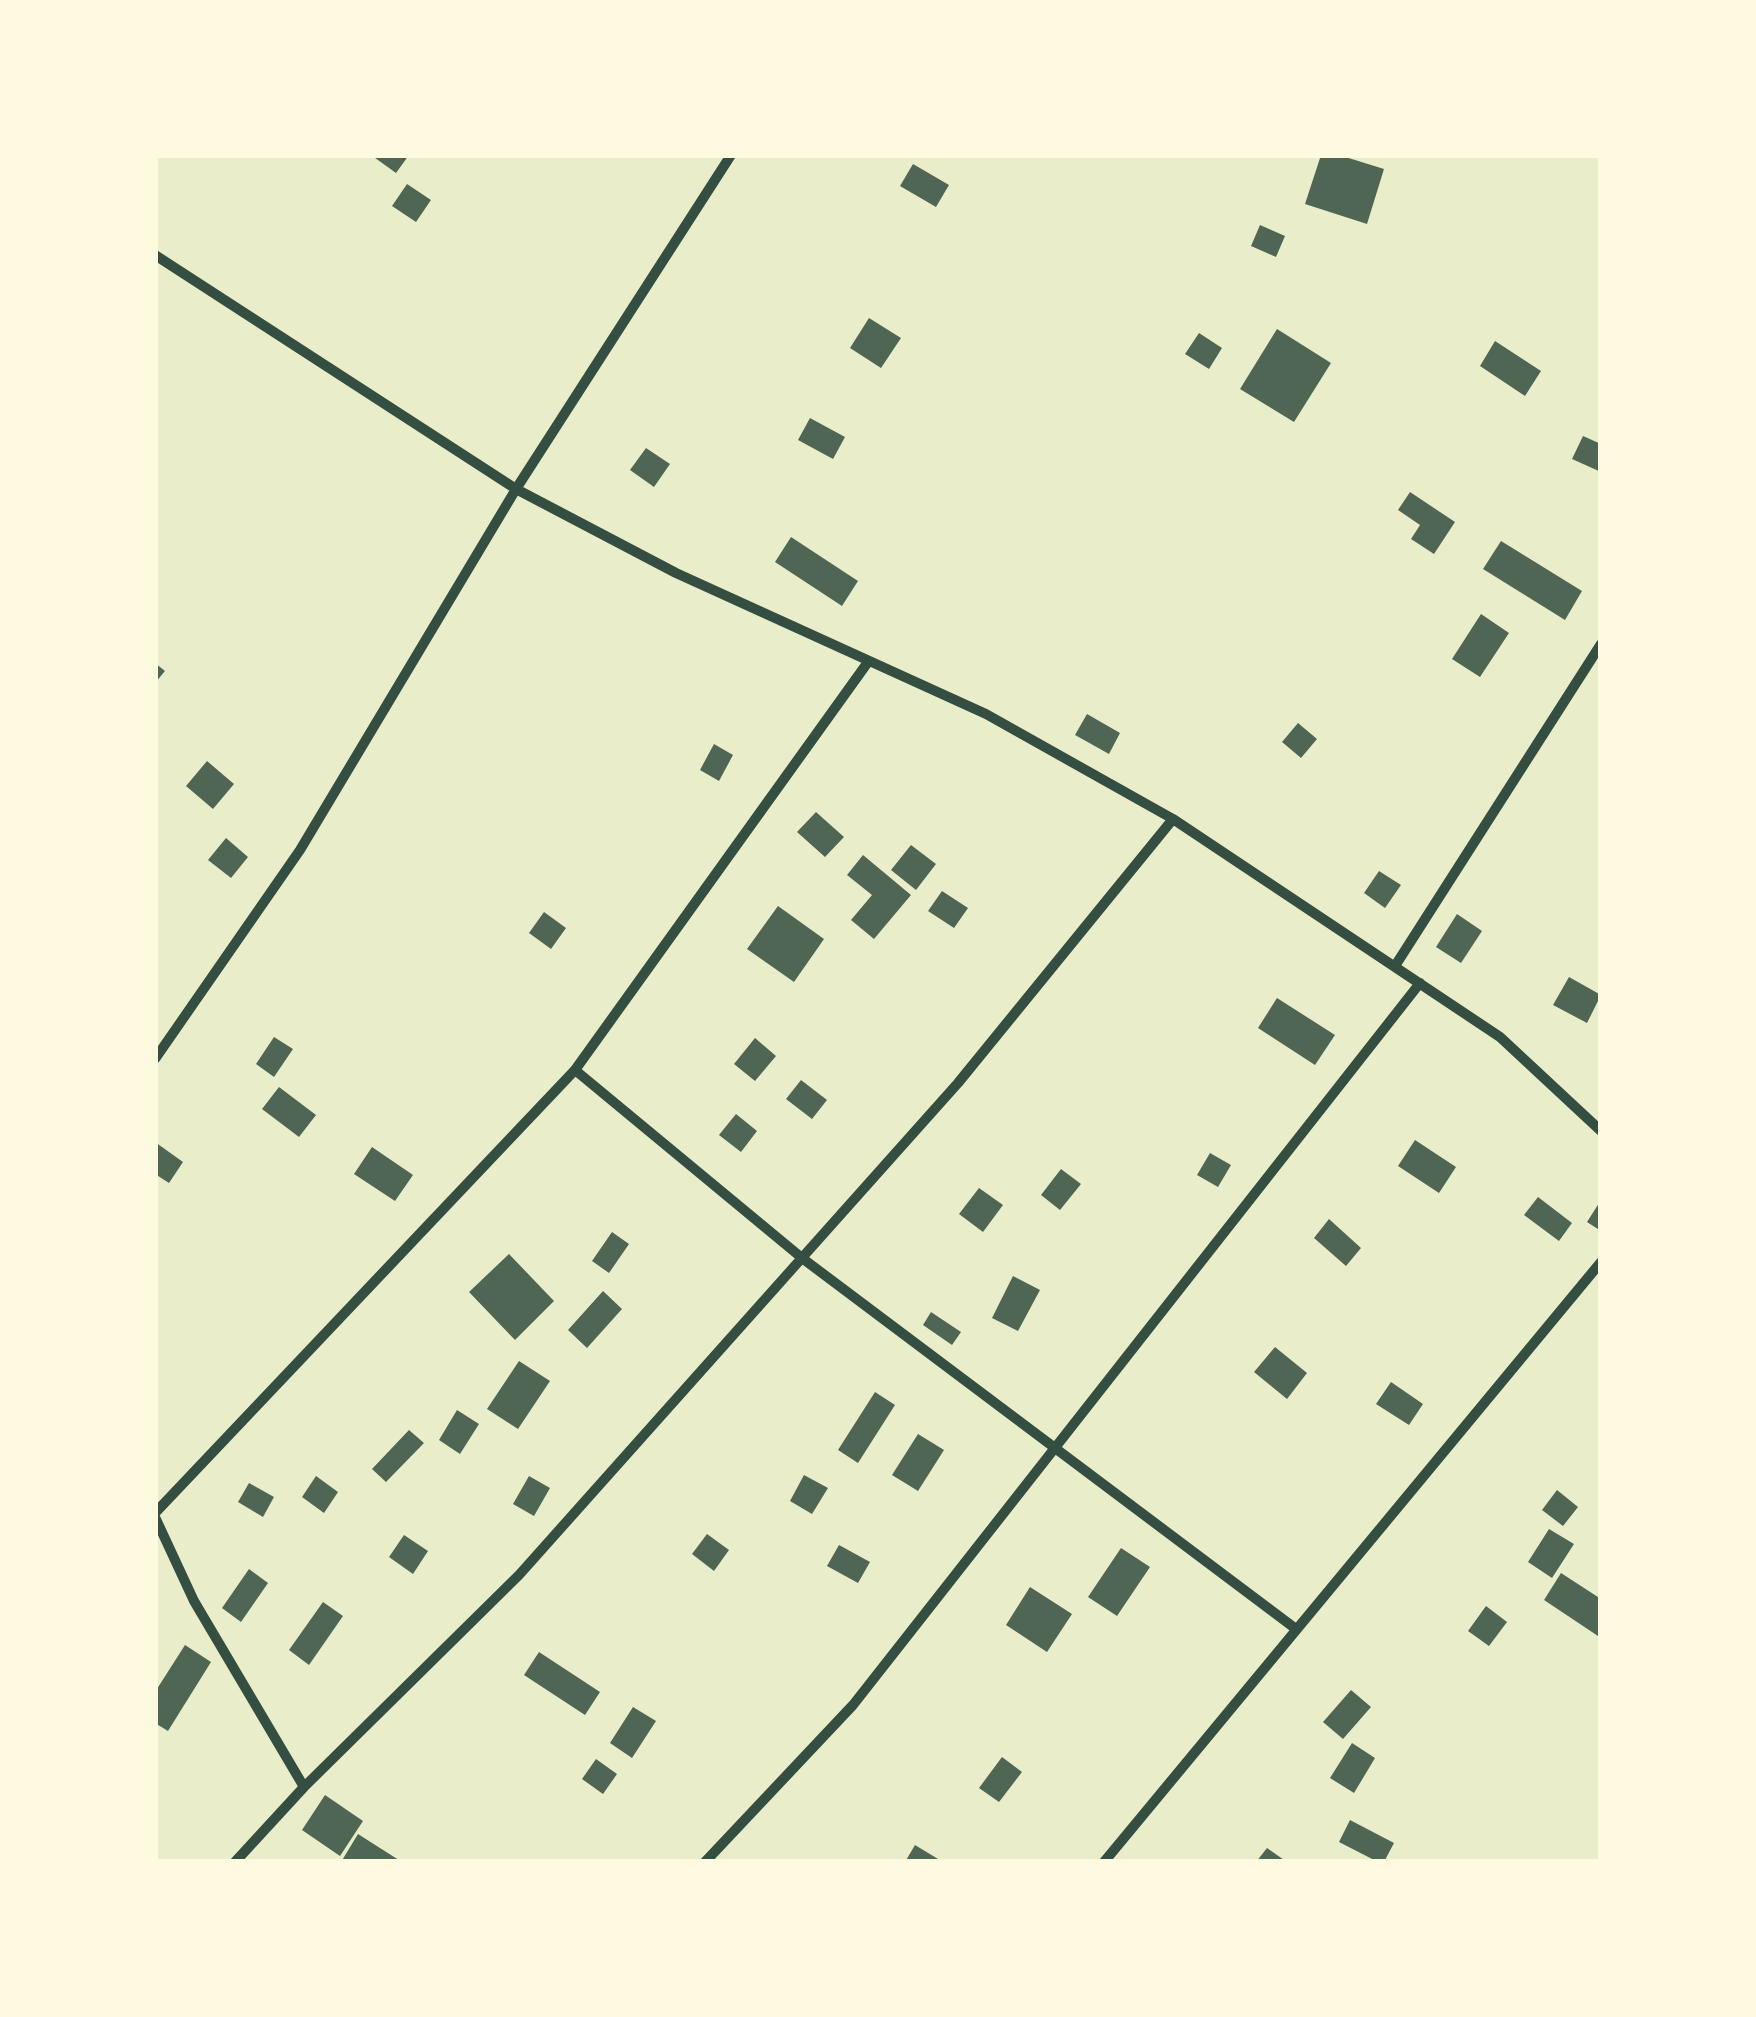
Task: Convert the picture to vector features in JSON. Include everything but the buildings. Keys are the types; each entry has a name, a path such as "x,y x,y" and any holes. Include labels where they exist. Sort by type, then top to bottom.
{"street":[{"path":"155,1059 300,850 516,489 731,155"},
{"path":"156,257 516,489 676,573 986,714 1172,819 1500,1037 1601,1131"},
{"path":"1395,966 1601,644"},
{"path":"304,1787 194,1601 155,1515 575,1070 868,662"},
{"path":"235,1862 304,1787 519,1575 958,1083 1172,819"},
{"path":"705,1862 853,1705 1420,983"},
{"path":"575,1070 802,1258 1296,1629"},
{"path":"1104,1862 1601,1262"}]}
